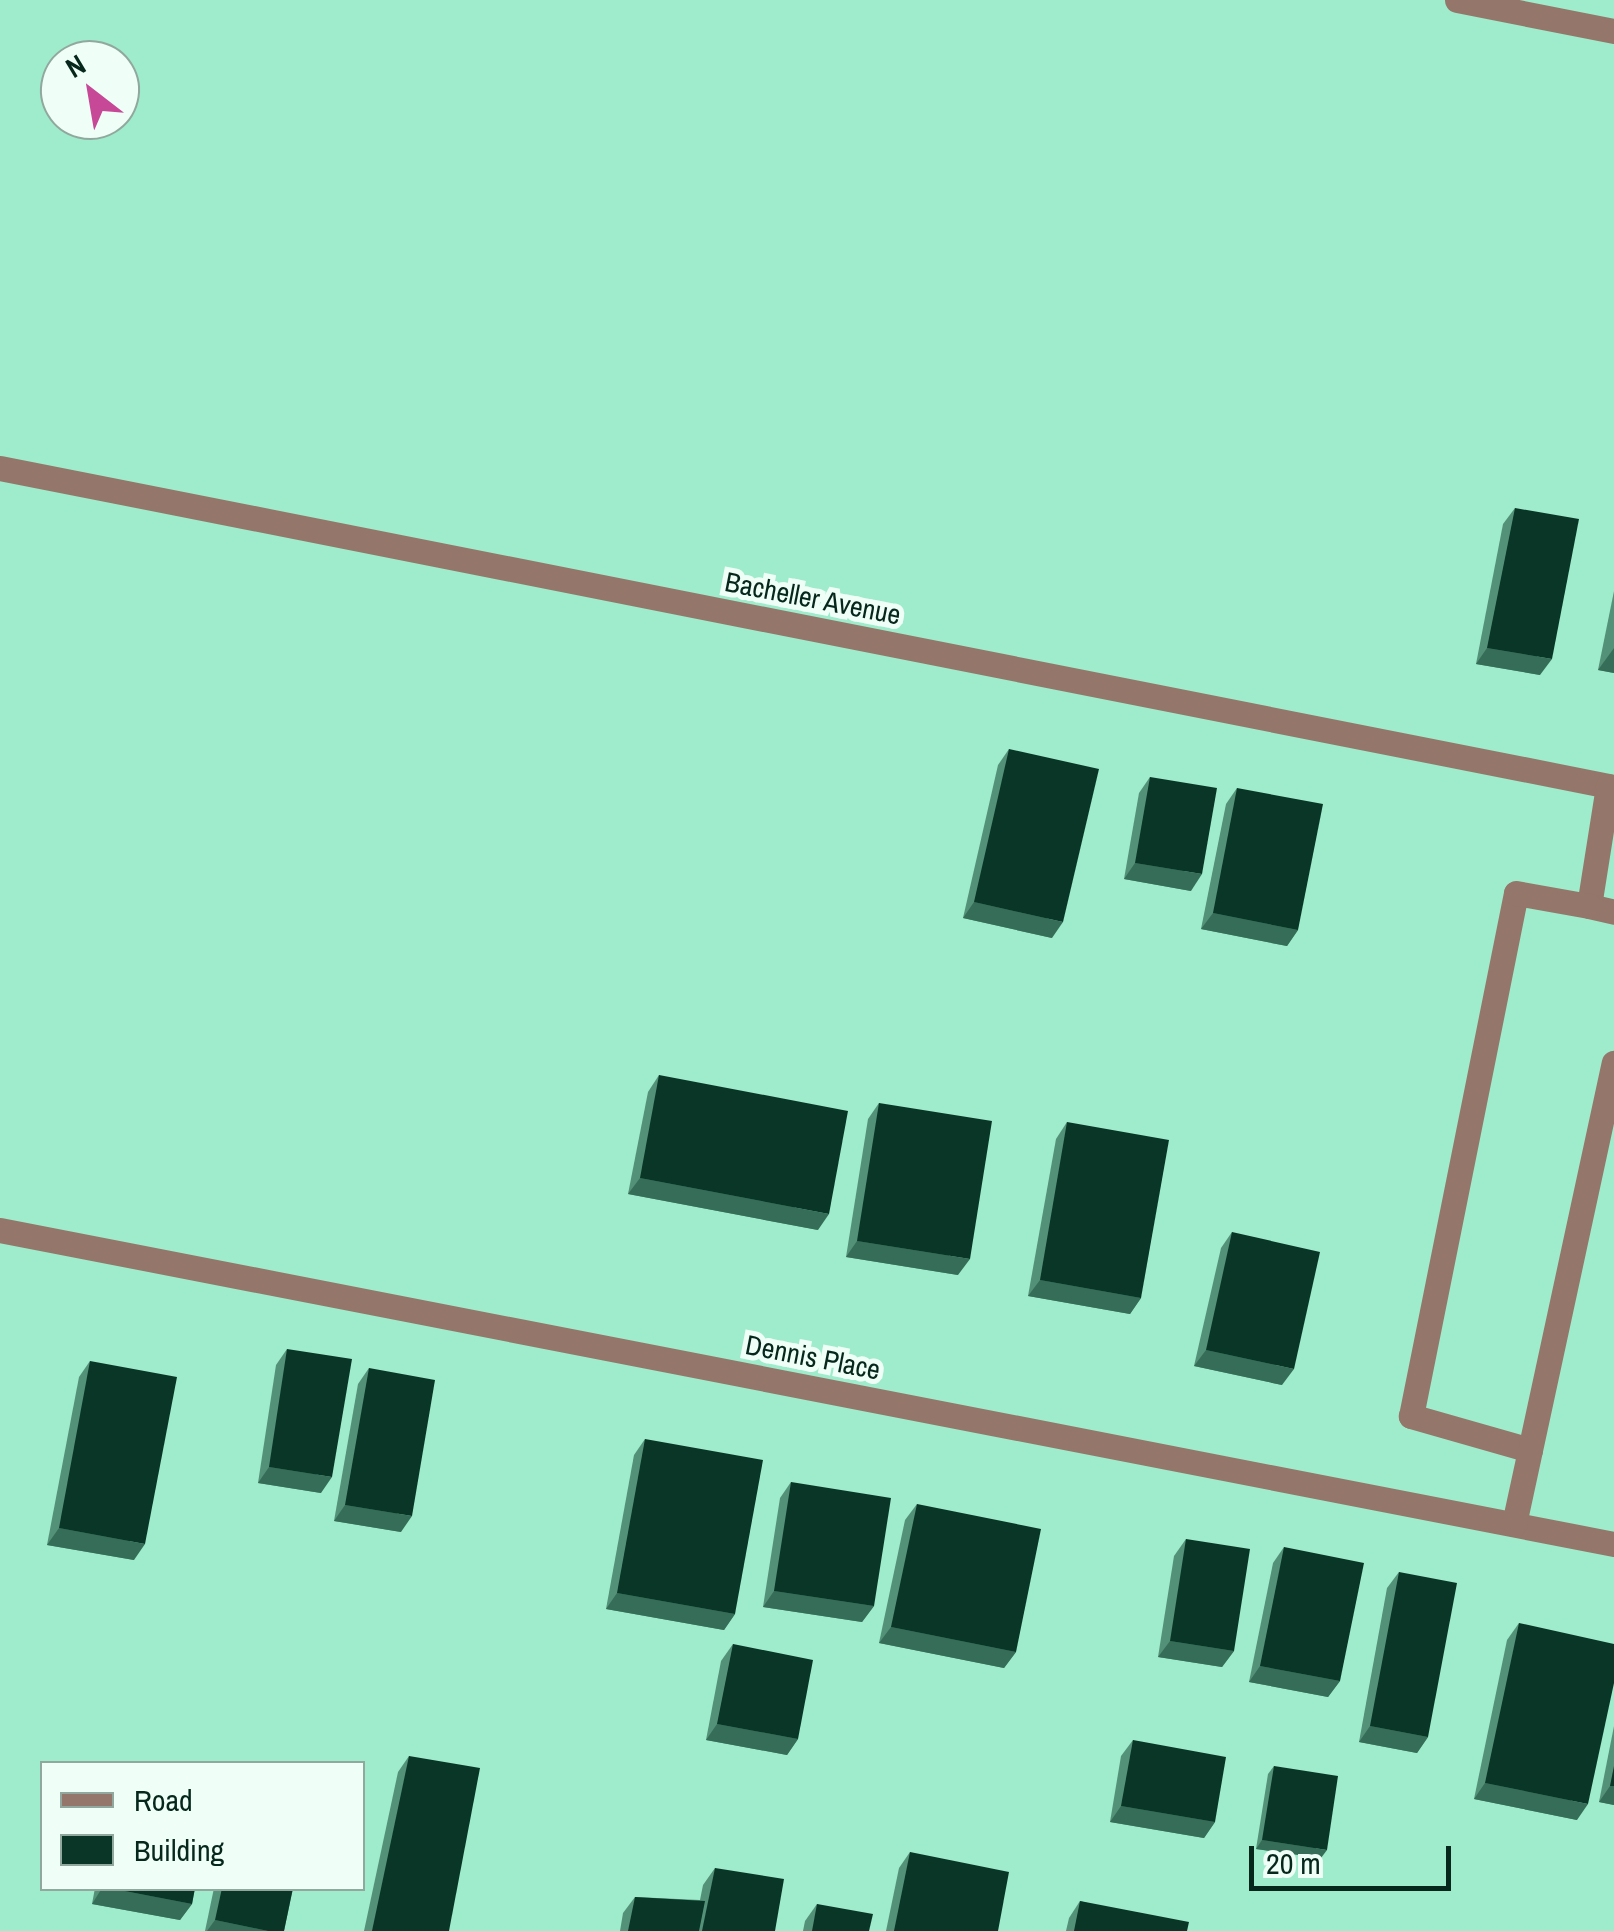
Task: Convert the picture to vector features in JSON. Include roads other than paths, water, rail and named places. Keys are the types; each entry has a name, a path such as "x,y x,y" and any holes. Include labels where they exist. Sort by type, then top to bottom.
{"street":[{"path":"1457,0 1614,31"},
{"name":"Bacheller Avenue","path":"0,468 1611,787"},
{"path":"1530,1450 1411,1416 1516,893 1602,910 1611,787"},
{"path":"1514,1524 1614,1063"},
{"name":"Dennis Place","path":"0,1230 1614,1544"}]}
